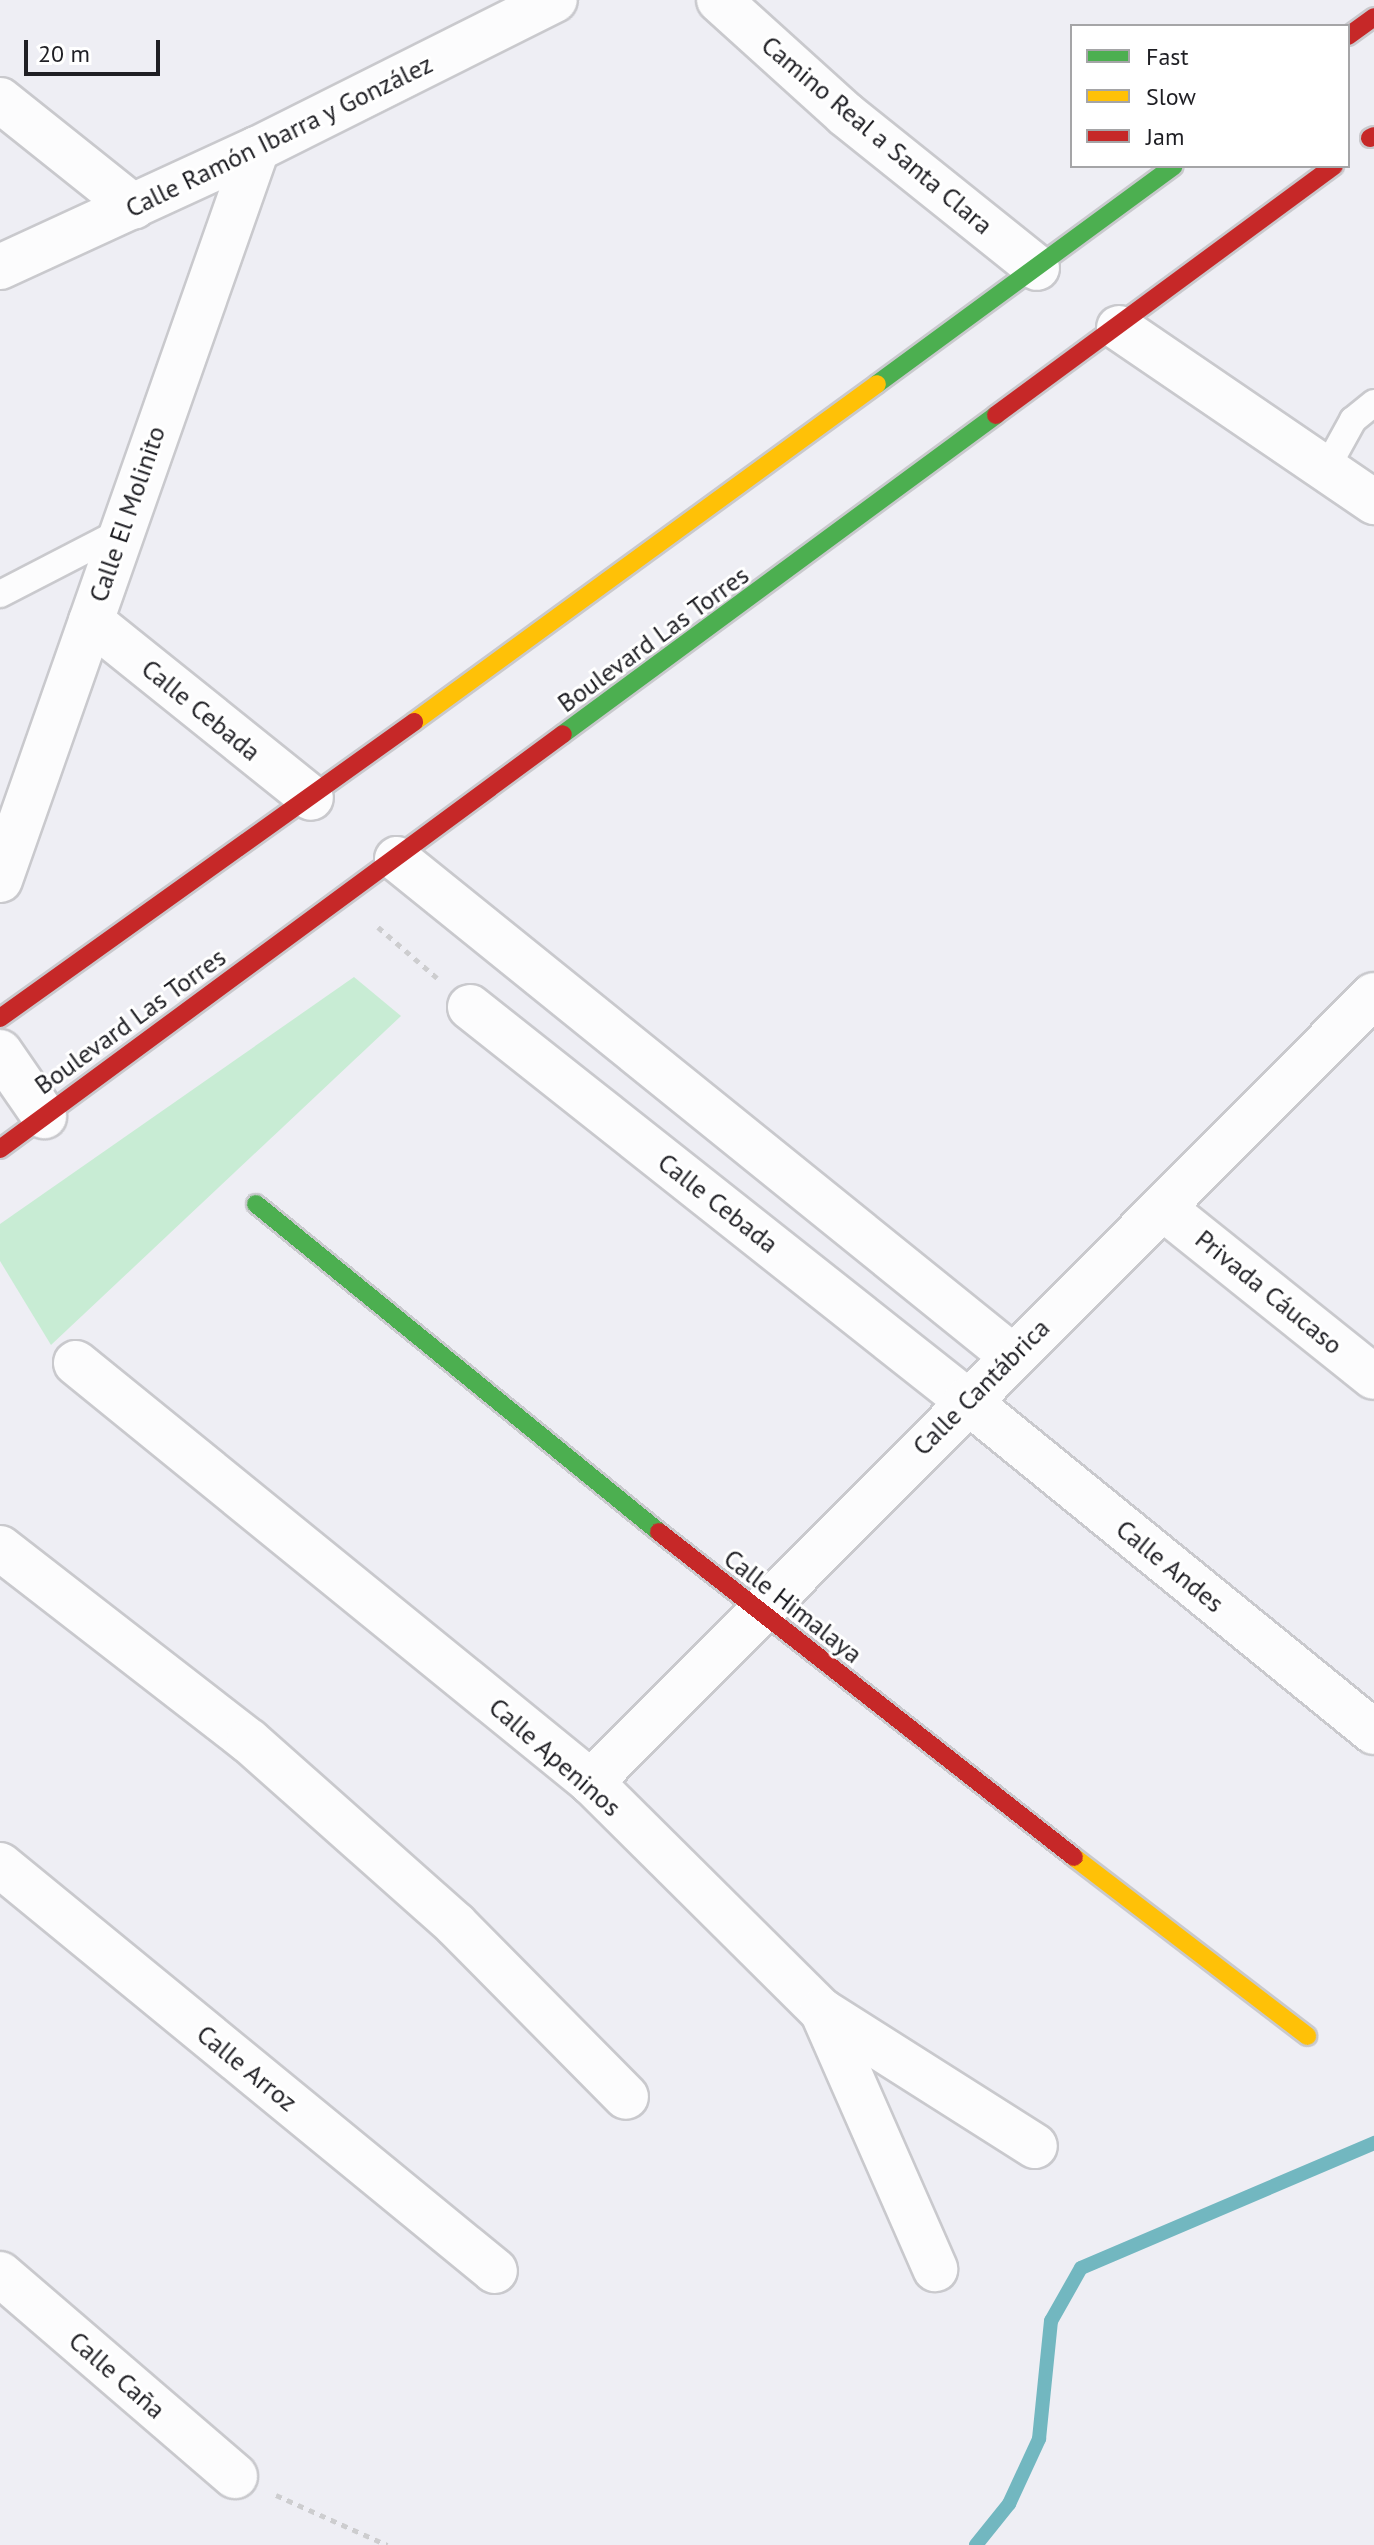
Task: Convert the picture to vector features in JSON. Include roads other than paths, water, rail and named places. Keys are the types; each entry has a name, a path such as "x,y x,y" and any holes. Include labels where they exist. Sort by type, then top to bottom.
{"main road":[{"path":"1350,35 1374,17"},
{"path":"0,1018 311,798 1171,168"},
{"name":"Boulevard Las Torres","path":"0,1149 1119,328 1331,168"},
{"name":"Calle Himalaya","path":"256,1204 760,1615 1307,2036"}],"street":[{"name":"Calle Ramón Ibarra y González","path":"0,267 257,149 555,0"},
{"name":"Camino Real a Santa Clara","path":"719,0 845,114 1037,268"},
{"path":"0,100 134,207"},
{"name":"Calle El Molinito","path":"0,880 257,149"},
{"path":"1119,328 1374,502"},
{"name":"Calle Cebada","path":"91,621 311,798"},
{"path":"397,859 1012,1356"},
{"name":"Calle Cebada","path":"470,1007 966,1400"},
{"name":"Calle Cantábrica","path":"591,1782 760,1615 966,1400 1369,1010"},
{"path":"0,1052 44,1116"},
{"name":"Privada Cáucaso","path":"1163,1208 1374,1377"},
{"name":"Calle Apeninos","path":"76,1363 591,1782 822,2011 1035,2146"},
{"name":"Calle Andes","path":"966,1400 1374,1732"},
{"path":"0,1548 249,1741 455,1924 626,2097"},
{"name":"Calle Arroz","path":"0,1865 495,2271"},
{"path":"822,2011 935,2269"},
{"name":"Calle Caña","path":"0,2274 235,2476"}],"lane":[{"path":"1326,469 1353,420 1374,403"},
{"path":"0,594 120,532"}],"waterway":[{"path":"976,2545 1009,2504 1039,2439 1051,2321 1081,2268 1374,2143"}]}
